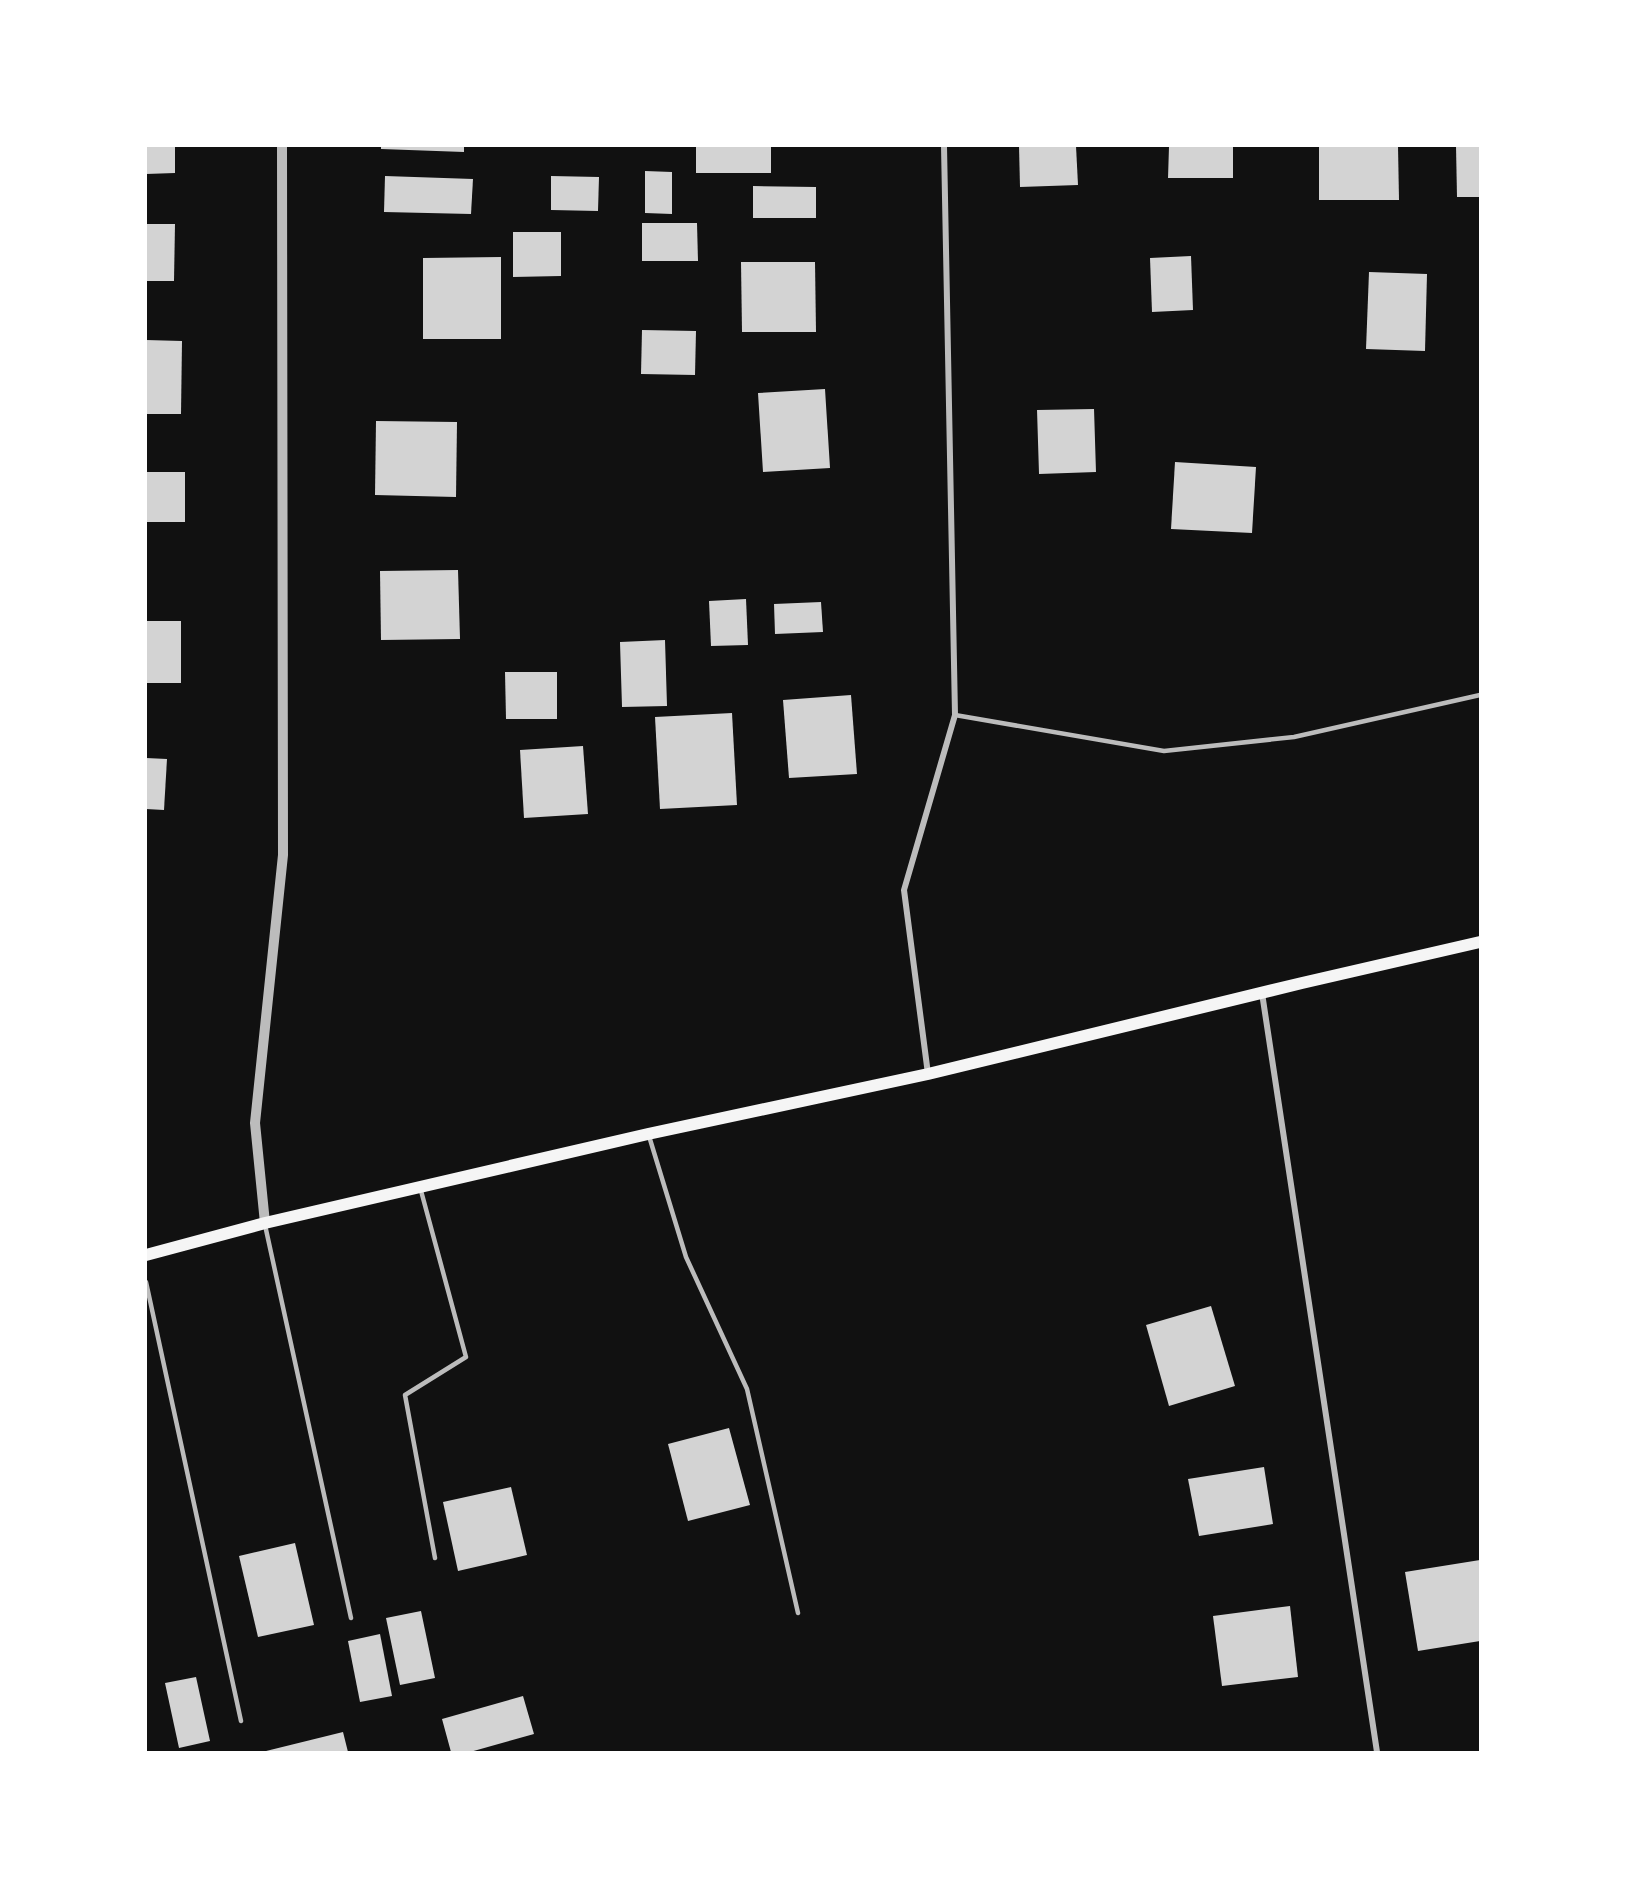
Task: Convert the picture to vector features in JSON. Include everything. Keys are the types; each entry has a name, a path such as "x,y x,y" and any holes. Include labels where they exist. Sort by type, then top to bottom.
{"main road":[{"path":"146,1255 265,1223 648,1134 928,1074 1480,942"}],"street":[{"path":"265,1223 255,1123 283,855 282,146"},
{"path":"928,1074 904,890 956,715 944,146"},
{"path":"1262,993 1377,1752"}],"lane":[{"path":"956,715 1164,751 1294,737 1480,694"},
{"path":"648,1134 686,1257 747,1389 798,1613"},
{"path":"420,1187 466,1357 405,1395 435,1558"},
{"path":"265,1223 351,1618"},
{"path":"146,1282 241,1720"}],"building":[{"path":"146,146 175,146 175,173 146,174"},
{"path":"381,146 464,146 464,152 381,149"},
{"path":"696,146 771,146 771,173 696,173"},
{"path":"1019,146 1076,146 1078,185 1020,187"},
{"path":"1169,146 1233,146 1233,178 1168,178"},
{"path":"1319,146 1398,146 1399,200 1319,200"},
{"path":"1456,146 1480,146 1480,197 1457,197"},
{"path":"645,171 672,172 672,214 645,213"},
{"path":"385,176 473,179 471,214 384,212"},
{"path":"551,176 599,177 598,211 551,210"},
{"path":"753,186 816,187 816,218 753,218"},
{"path":"642,223 697,223 698,261 642,261"},
{"path":"146,224 175,224 174,281 146,281"},
{"path":"513,232 561,232 561,276 513,277"},
{"path":"1191,256 1193,310 1152,312 1150,258"},
{"path":"501,257 501,339 423,339 423,258"},
{"path":"741,262 815,262 816,332 742,332"},
{"path":"1369,272 1427,274 1425,351 1366,349"},
{"path":"642,330 696,331 695,375 641,374"},
{"path":"146,340 182,341 181,414 146,414"},
{"path":"825,389 830,468 763,472 758,393"},
{"path":"1094,409 1096,472 1039,474 1037,410"},
{"path":"376,421 457,422 456,497 375,495"},
{"path":"1175,462 1256,467 1252,533 1171,529"},
{"path":"146,472 185,472 185,522 146,522"},
{"path":"458,570 460,639 381,640 380,571"},
{"path":"746,599 748,645 711,646 709,601"},
{"path":"821,602 823,632 775,634 774,604"},
{"path":"146,621 181,621 181,683 146,683"},
{"path":"665,640 667,706 622,707 620,642"},
{"path":"505,672 557,672 557,719 506,719"},
{"path":"851,695 857,774 789,778 783,700"},
{"path":"732,713 737,805 660,809 655,717"},
{"path":"583,746 588,814 524,818 520,750"},
{"path":"146,758 167,759 164,810 146,809"},
{"path":"1211,1306 1235,1386 1169,1406 1146,1325"},
{"path":"729,1428 750,1505 688,1521 668,1444"},
{"path":"1264,1467 1273,1524 1199,1536 1188,1479"},
{"path":"511,1487 527,1555 458,1571 443,1502"},
{"path":"295,1543 314,1625 258,1637 239,1556"},
{"path":"1480,1560 1480,1641 1418,1651 1405,1572"},
{"path":"1290,1606 1298,1677 1222,1686 1213,1616"},
{"path":"421,1611 435,1678 400,1685 386,1618"},
{"path":"380,1634 392,1696 360,1702 348,1641"},
{"path":"196,1677 210,1741 179,1748 165,1683"},
{"path":"523,1696 534,1734 470,1752 451,1752 442,1719"},
{"path":"343,1732 348,1752 262,1752"}]}
